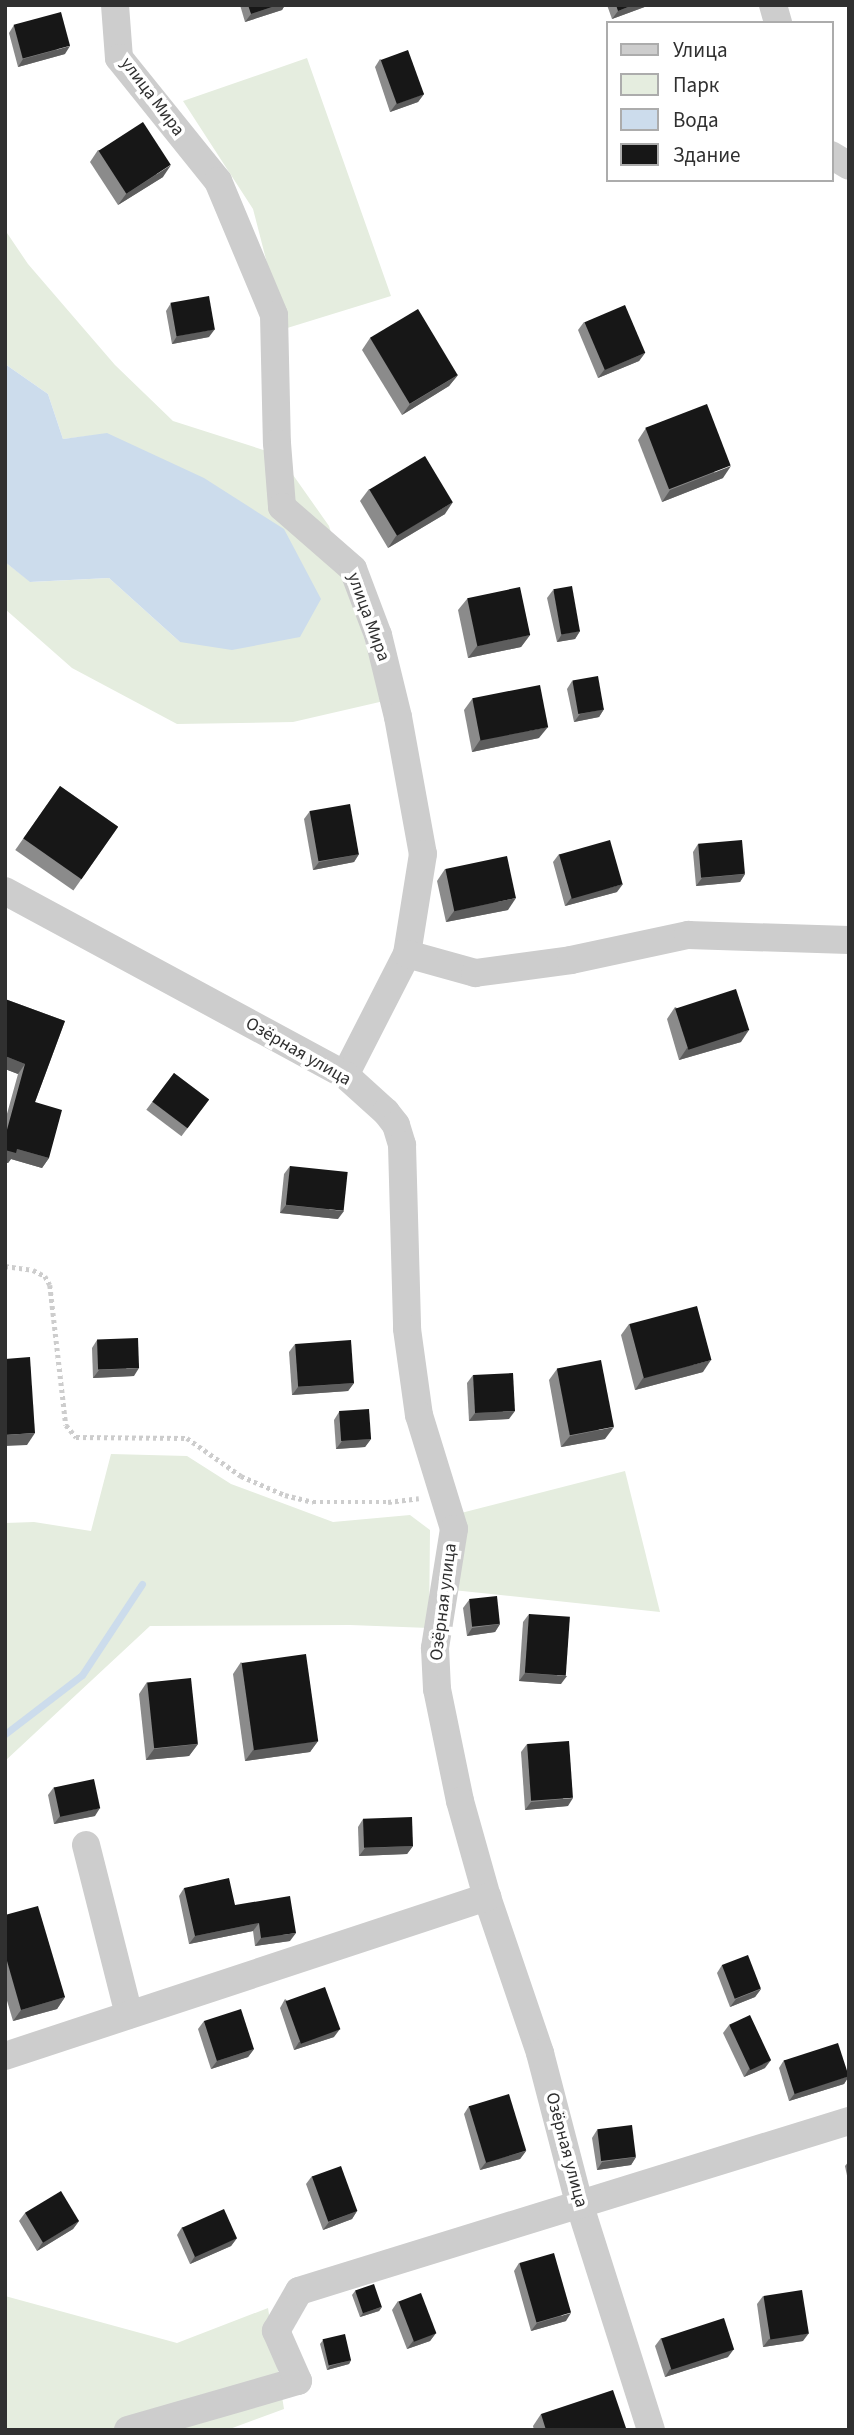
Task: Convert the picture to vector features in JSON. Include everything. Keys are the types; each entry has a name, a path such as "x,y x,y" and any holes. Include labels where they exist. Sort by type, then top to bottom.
{"street":[{"name":"улица Мира","path":"115,5 119,58 218,181 274,315 277,443 282,507 353,569 378,635 398,717 423,854 407,954 345,1075"},
{"path":"833,156 849,166"},
{"name":"Озёрная улица","path":"5,891 345,1075 386,1112 398,1132 407,1329 419,1415 454,1530 435,1648 437,1689 460,1801 486,1897 540,2053 579,2203 651,2430"},
{"path":"407,954 475,973 571,960 688,935 849,940"},
{"path":"86,1845 129,2015"},
{"path":"5,2056 486,1897"},
{"path":"128,2430 298,2381 276,2331 299,2291 849,2121"}],"path":[{"path":"5,1266 33,1270 45,1276 50,1285 66,1425 76,1437 187,1438 241,1476 285,1495 313,1502 388,1502 443,1494"}],"green space":[{"path":"307,58 391,296 284,329 253,209 183,101"},
{"path":"5,230 28,264 115,365 173,421 279,455 329,526 384,701 293,722 177,724 72,668 5,609 5,562 31,582 109,578 180,642 107,434 63,439 48,394 5,364"},
{"path":"111,1454 187,1456 231,1484 333,1522 410,1515 430,1530 429,1628 350,1625 150,1626 5,1761 5,1523 34,1522 91,1531"},
{"path":"625,1471 660,1612 453,1590 461,1513"},
{"path":"5,2296 177,2343 268,2308 284,2409 227,2430 5,2430"}],"water":[{"path":"5,364 48,394 63,439 107,433 204,478 284,529 321,599 300,637 232,650 180,642 109,578 30,582 5,562"}],"building":[{"path":"248,5 278,5 251,14"},
{"path":"616,5 633,5 618,11"},
{"path":"61,12 70,46 23,58 14,25"},
{"path":"408,50 424,94 397,104 381,60"},
{"path":"143,122 171,165 126,194 99,151"},
{"path":"209,296 215,329 176,336 171,303"},
{"path":"625,305 645,353 605,370 584,322"},
{"path":"418,309 458,375 410,404 370,338"},
{"path":"707,404 731,466 669,489 645,428"},
{"path":"425,456 453,502 397,536 369,489"},
{"path":"572,586 580,631 561,635 553,589"},
{"path":"520,587 530,635 477,646 467,598"},
{"path":"598,676 604,709 578,714 572,681"},
{"path":"540,685 548,727 480,740 472,698"},
{"path":"60,786 118,827 81,879 23,838"},
{"path":"350,804 359,854 318,861 310,811"},
{"path":"610,840 623,884 572,899 559,855"},
{"path":"742,840 745,874 701,878 698,844"},
{"path":"507,856 516,898 454,911 445,869"},
{"path":"736,989 749,1030 688,1050 675,1009"},
{"path":"5,999 65,1021 35,1102 62,1110 49,1158 17,1149 16,1153 5,1150 5,1137 25,1064 5,1056"},
{"path":"174,1073 209,1099 187,1128 152,1102"},
{"path":"290,1166 348,1172 344,1211 286,1205"},
{"path":"697,1306 711,1360 644,1378 629,1324"},
{"path":"138,1338 139,1368 98,1369 97,1339"},
{"path":"351,1340 354,1383 298,1387 295,1344"},
{"path":"30,1357 35,1433 5,1435 5,1359"},
{"path":"601,1360 614,1427 570,1435 557,1369"},
{"path":"513,1373 515,1411 475,1413 473,1375"},
{"path":"369,1409 371,1439 341,1441 339,1411"},
{"path":"497,1596 500,1624 472,1627 469,1599"},
{"path":"529,1614 570,1617 566,1676 525,1673"},
{"path":"306,1654 318,1741 254,1750 242,1663"},
{"path":"191,1678 198,1744 154,1748 147,1683"},
{"path":"569,1741 573,1798 531,1801 527,1744"},
{"path":"94,1779 100,1808 60,1817 54,1788"},
{"path":"412,1817 413,1846 364,1848 363,1819"},
{"path":"229,1878 235,1905 290,1896 296,1933 261,1938 259,1923 195,1936 184,1888"},
{"path":"38,1906 65,1997 21,2010 5,1954 5,1915"},
{"path":"748,1955 761,1989 735,1999 722,1965"},
{"path":"325,1987 340,2029 301,2044 286,2001"},
{"path":"241,2009 254,2049 217,2061 204,2021"},
{"path":"750,2015 771,2060 750,2070 729,2025"},
{"path":"838,2043 849,2076 795,2094 784,2061"},
{"path":"509,2094 526,2150 486,2163 469,2106"},
{"path":"632,2125 636,2157 601,2161 597,2129"},
{"path":"341,2166 357,2211 328,2222 312,2177"},
{"path":"61,2191 79,2221 43,2243 25,2213"},
{"path":"224,2209 237,2238 195,2257 182,2228"},
{"path":"554,2253 571,2313 536,2323 519,2263"},
{"path":"374,2284 382,2307 363,2313 355,2291"},
{"path":"802,2290 809,2333 770,2340 763,2296"},
{"path":"421,2293 436,2333 414,2342 399,2302"},
{"path":"724,2318 734,2349 671,2370 661,2338"},
{"path":"345,2334 351,2360 329,2365 323,2339"},
{"path":"613,2390 626,2428 546,2430 541,2414"}],"waterway":[{"path":"5,1734 82,1675 142,1584"}]}
